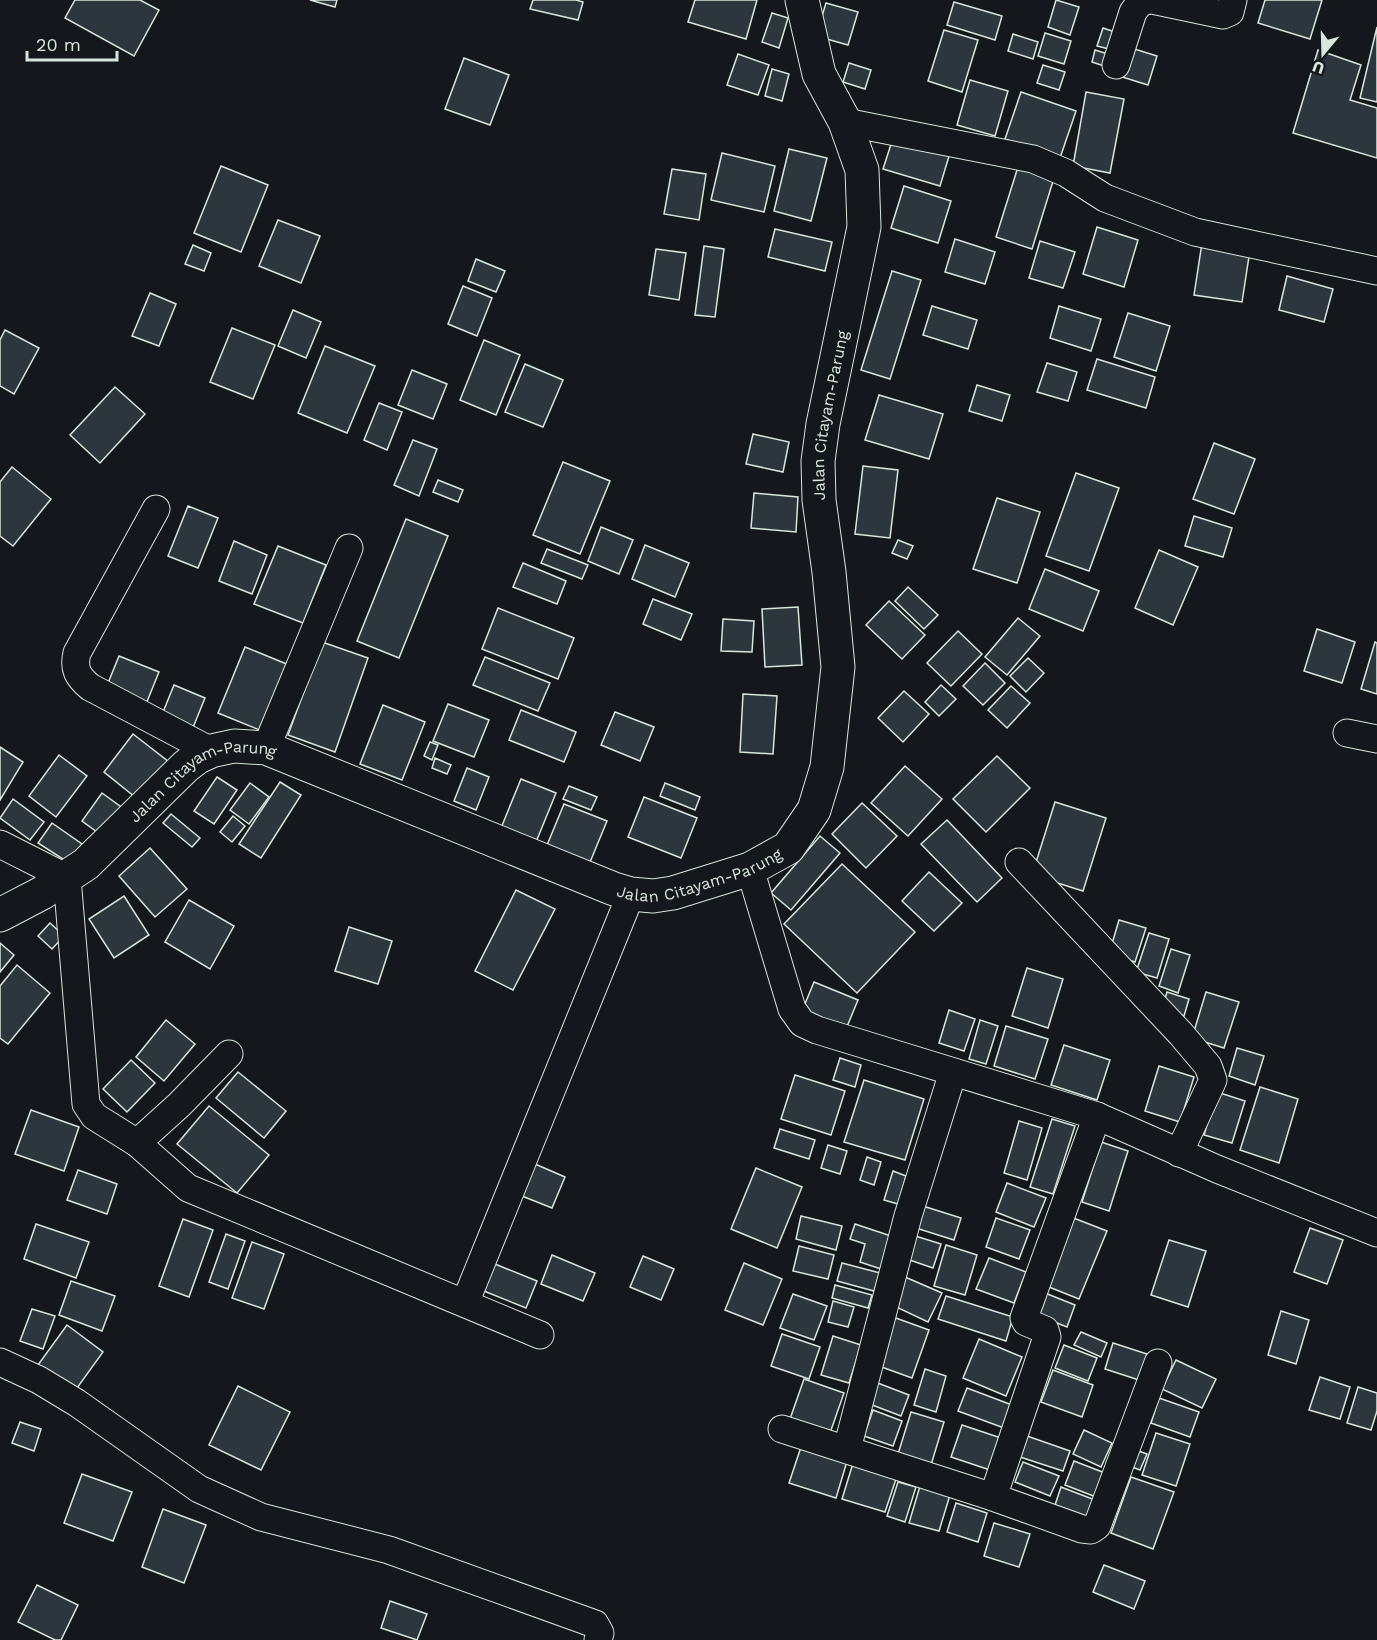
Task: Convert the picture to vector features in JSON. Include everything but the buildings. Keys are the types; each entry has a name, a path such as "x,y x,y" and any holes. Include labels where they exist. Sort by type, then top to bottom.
{"street":[{"name":"Jalan Citayam-Parung","path":"0,915 67,878 86,864 186,766 211,751 234,746 266,748 631,894 653,896 673,893 750,869 788,848 814,810 827,767 838,667 819,500 818,461 823,424 864,227 861,170 845,122 819,74 802,0"},
{"path":"1116,65 1133,12 1139,4 1147,0"},
{"path":"1152,0 1223,15 1230,12 1233,0"},
{"path":"845,122 1033,159 1066,173 1105,198 1195,232 1377,271"},
{"path":"156,509 77,653 74,665 80,678 90,687 211,751"},
{"path":"266,748 349,548"},
{"path":"1347,733 1377,739"},
{"path":"0,844 67,878 86,1104 94,1116 137,1143 188,1188 540,1335"},
{"path":"1018,862 1208,1066 1212,1080 1209,1089 1179,1153"},
{"path":"750,869 792,1009 802,1023 817,1030 1097,1116 1179,1153 1377,1233"},
{"path":"465,1303 631,894"},
{"path":"137,1143 179,1105 229,1054"},
{"path":"847,1449 908,1216 953,1072"},
{"path":"993,1497 1047,1337 1045,1330 1026,1322 1024,1318 1097,1116"},
{"path":"0,1362 39,1380 77,1403 199,1489 261,1517 389,1550 595,1624 600,1633 598,1640"},
{"path":"782,1429 993,1497 1082,1530 1091,1530 1097,1526 1158,1363"}]}
